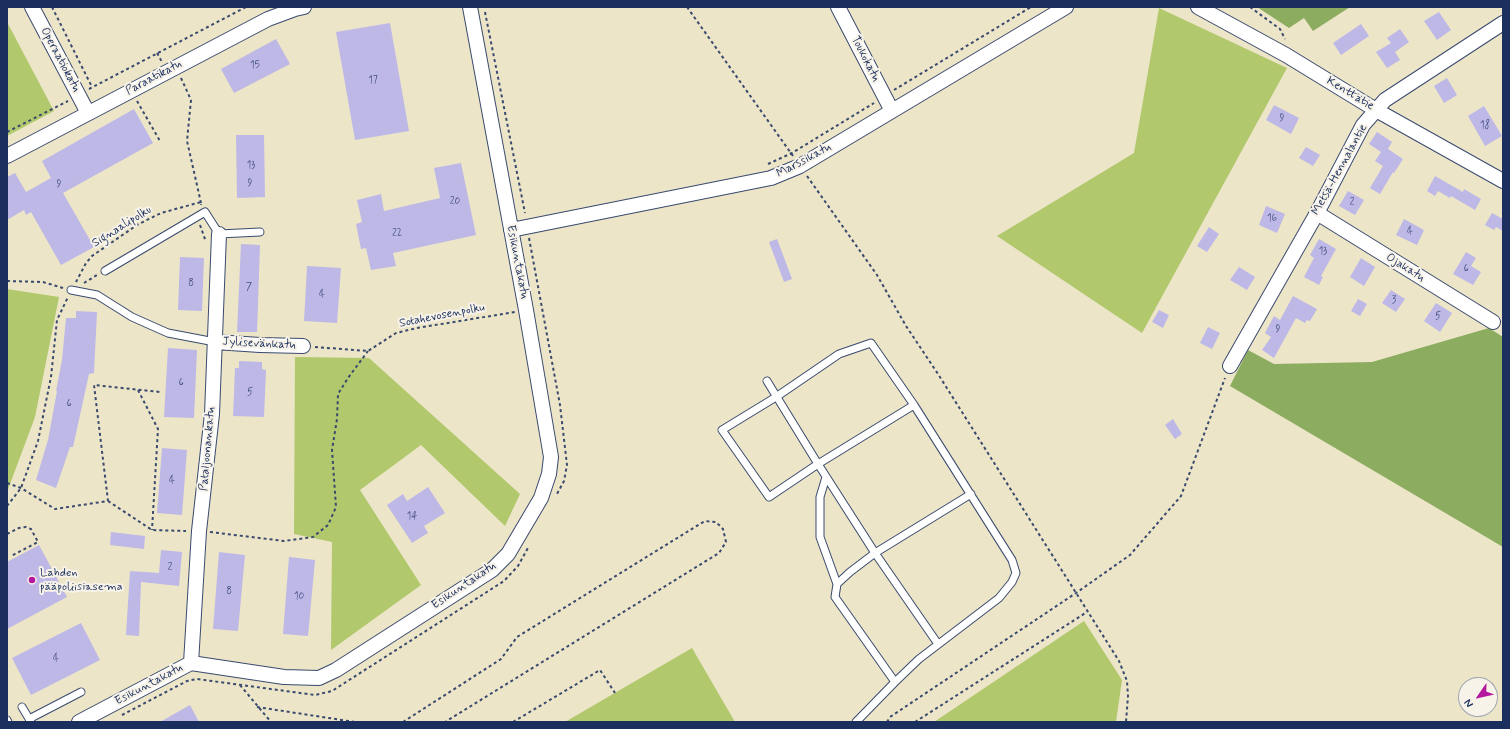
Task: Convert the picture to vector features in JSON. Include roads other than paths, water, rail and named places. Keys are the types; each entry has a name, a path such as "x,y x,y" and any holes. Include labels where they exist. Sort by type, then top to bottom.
{"street":[{"name":"Operaatiokatu","path":"32,7 88,113"},
{"name":"Paraatikatu","path":"7,156 268,19 304,7"},
{"name":"Esikuntakatu","path":"80,722 191,662 284,677 319,678 336,670 492,570 508,554 541,498 549,474 551,457 526,310 470,7"},
{"name":"Toukokatu","path":"838,7 892,111"},
{"name":"Marssikatu","path":"510,230 772,178 800,166 1066,7"},
{"name":"Kenttätie","path":"1198,7 1286,56 1376,110 1503,181"},
{"name":"Metsä-Hennalantie","path":"1230,366 1317,214 1363,125 1385,100 1503,23"},
{"name":"Ojakatu","path":"1317,214 1493,322"},
{"name":"Pataljoonankatu","path":"191,662 199,531 212,414 219,234"},
{"name":"Jylisevänkatu","path":"215,342 303,346"}],"lane":[{"path":"105,270 205,212 219,234 260,232"},
{"path":"72,290 97,295 132,317 168,333 215,342"},
{"path":"856,722 919,659 999,598 1012,582 1016,573 1012,560 914,405 871,343 839,354 776,397 722,430 769,497 818,464 914,405"},
{"path":"767,381 818,464 938,644"},
{"path":"826,476 820,497 820,536 837,584 835,597 895,682"},
{"path":"837,584 850,572 876,553 970,494"},
{"path":"22,707 30,720 81,692"}],"place":[{"name":"Lahden pääpoliisiasema","path":"32,580"}]}
